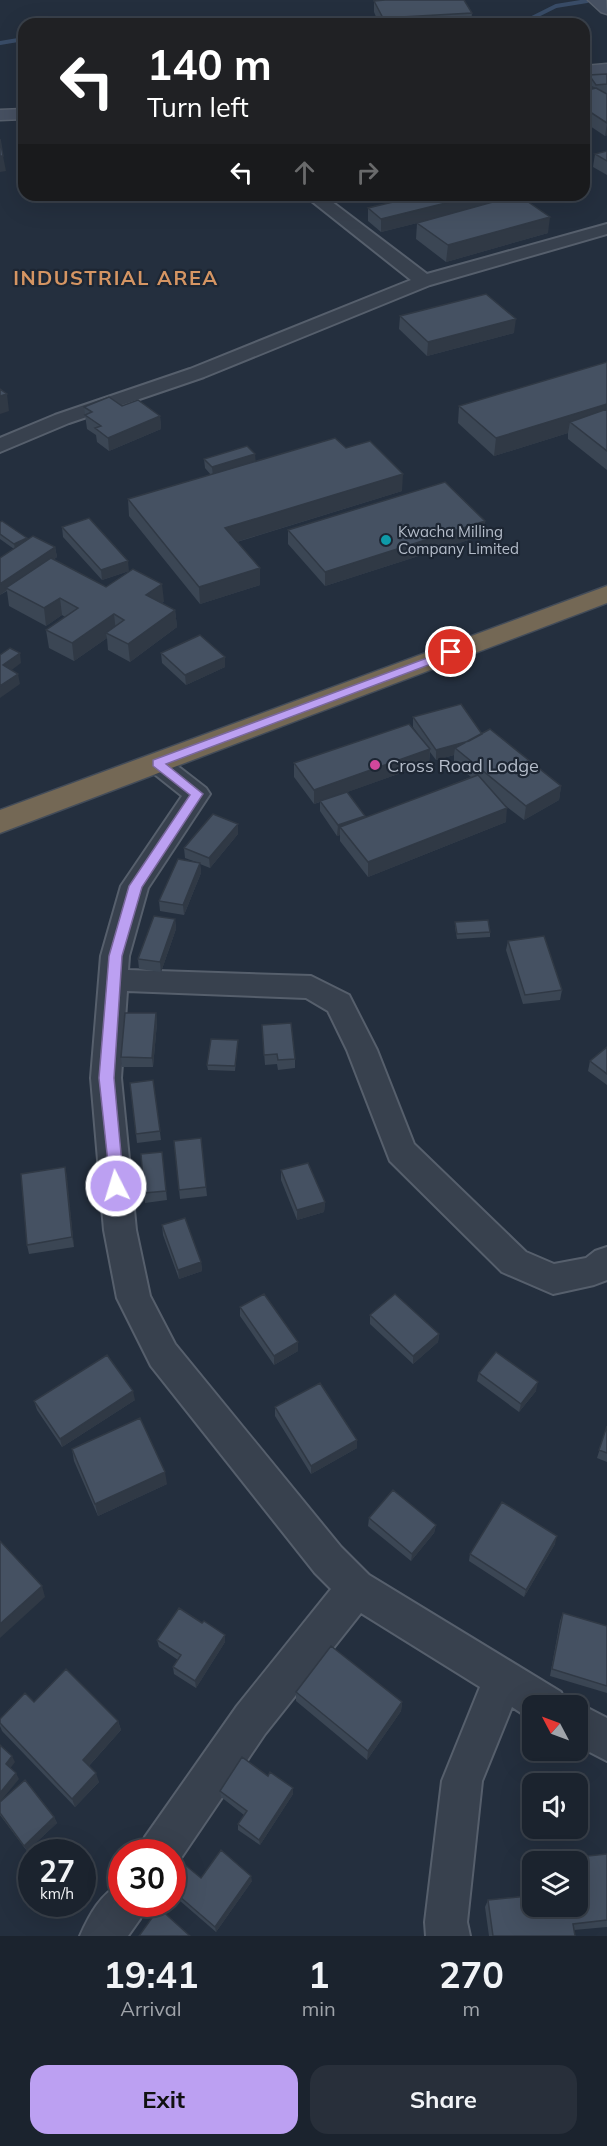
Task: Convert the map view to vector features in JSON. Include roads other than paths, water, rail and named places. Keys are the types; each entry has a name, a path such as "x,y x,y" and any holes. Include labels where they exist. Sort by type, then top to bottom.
{"highway":[{"path":"0,822 607,594"}],"street":[{"path":"596,0 607,9"},
{"path":"590,70 607,69"},
{"path":"0,115 18,114"},
{"path":"320,201 424,281"},
{"path":"0,446 62,419 196,373 424,281 607,229"},
{"path":"157,763 197,794 135,886 115,956 106,1078 120,1230 134,1298 163,1355 328,1560 356,1588 529,1695"},
{"path":"114,980 311,987 339,1004 362,1050 401,1152 514,1262 553,1279 594,1271 607,1261"},
{"path":"169,1839 251,1720 356,1588"},
{"path":"448,1936 446,1922 462,1781 503,1679"},
{"path":"588,1730 607,1741"},
{"path":"102,1936 115,1917"}],"waterway":[{"path":"532,18 556,6 587,1"},
{"path":"0,43 18,40"}],"place":[{"name":"Kwacha Milling Company Limited","path":"386,540"},
{"name":"Cross Road Lodge","path":"375,765"}],"district":[{"name":"INDUSTRIAL AREA","path":"116,277"}]}
